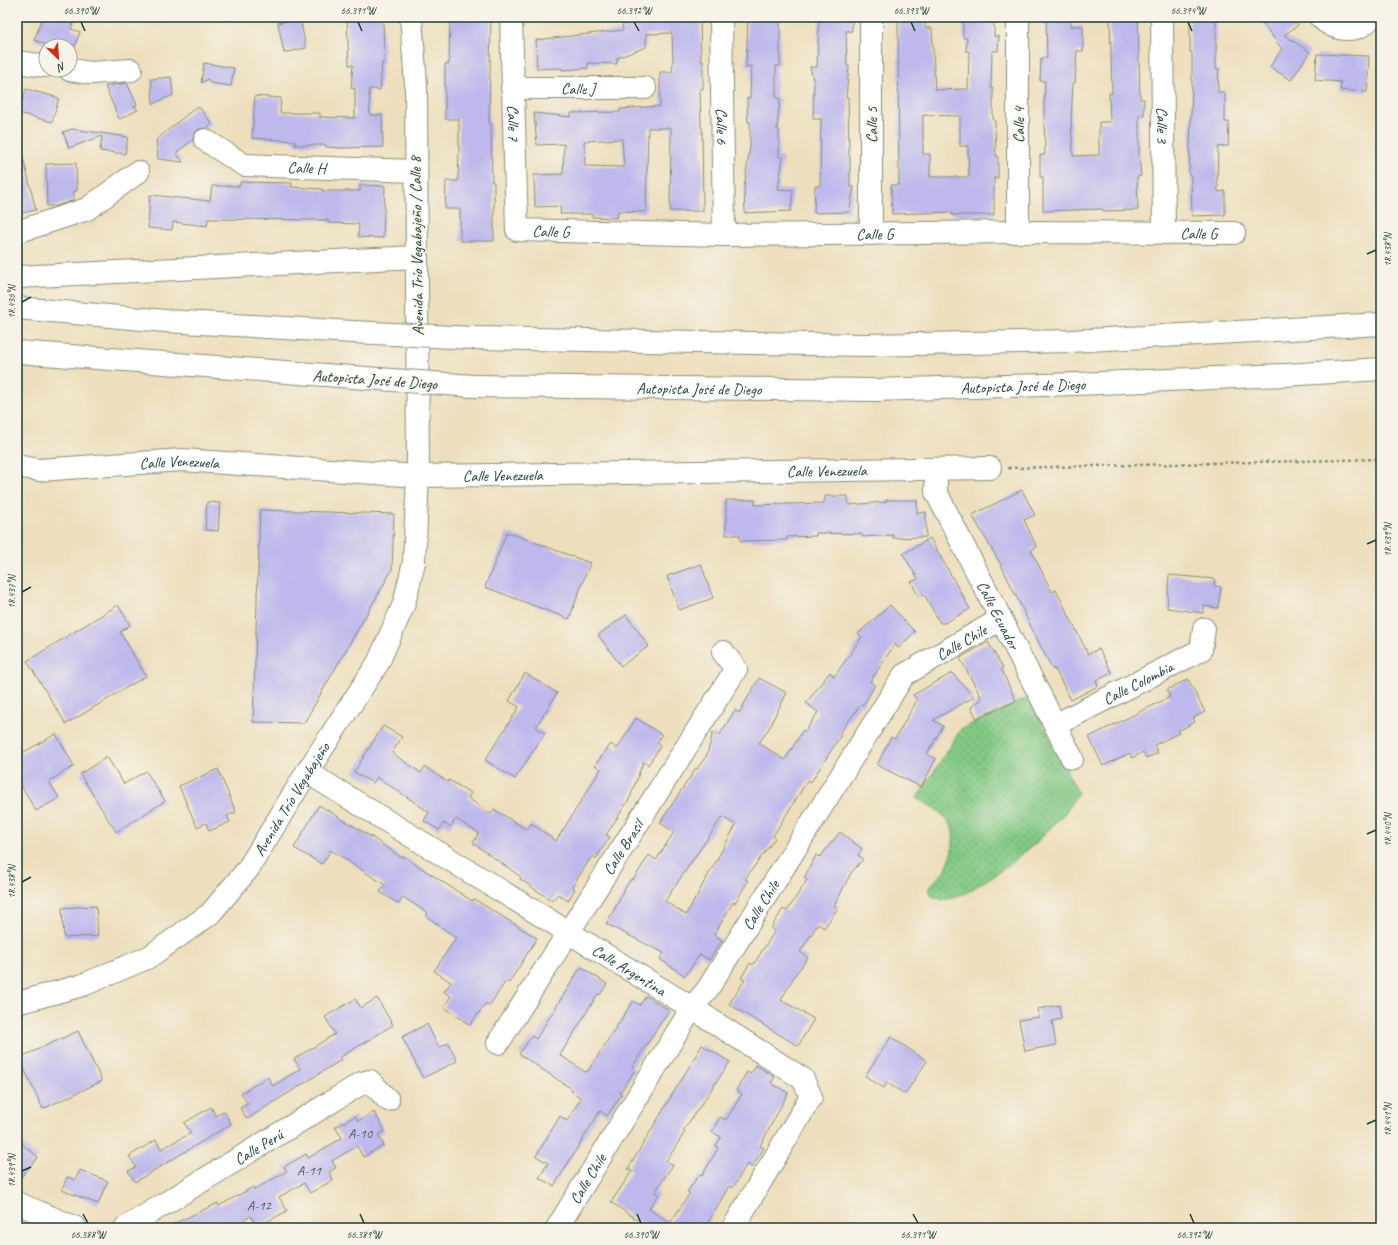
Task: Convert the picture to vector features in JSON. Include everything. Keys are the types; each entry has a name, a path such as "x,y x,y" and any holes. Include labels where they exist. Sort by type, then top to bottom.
{"main road":[{"name":"Avenida Trío Vegabajeño / Calle 8","path":"410,17 416,85 415,171 418,476"},
{"name":"Calle 7","path":"511,17 517,230"},
{"name":"Calle 6","path":"721,17 724,235"},
{"name":"Calle 5","path":"871,17 871,234"},
{"name":"Calle 4","path":"1018,17 1018,232"},
{"name":"Calle 3","path":"1162,17 1164,233"},
{"path":"1320,17 1327,24 1337,28 1348,29 1359,26 1370,17"},
{"path":"17,62 38,65"},
{"path":"78,71 91,73 130,70"},
{"name":"Calle J","path":"512,88 644,88"},
{"name":"Calle H","path":"205,140 244,165 415,171"},
{"path":"17,232 87,209 138,172"},
{"name":"Calle G","path":"517,230 724,235 1018,232 1234,233"},
{"path":"17,277 416,257"},
{"path":"17,308 166,321 473,338 873,345 1071,341 1381,324"},
{"name":"Autopista José de Diego","path":"17,352 472,386 875,390 1200,379 1381,369"},
{"name":"Calle Venezuela","path":"17,466 39,470 182,460 418,476 453,474 990,468"},
{"name":"Calle Ecuador","path":"936,469 936,492 1072,758"},
{"name":"Avenida Trío Vegabajeño","path":"17,1003 83,985 149,957 210,914 248,869 307,772 378,663 404,604 414,562 418,476"},
{"name":"Calle Chile","path":"557,1228 692,1008 707,990 904,675 1001,619"},
{"name":"Calle Colombia","path":"1055,726 1201,650 1204,629"},
{"name":"Calle Brasil","path":"498,1043 736,668 723,652"},
{"name":"Calle Argentina","path":"307,772 692,1008 803,1079 811,1096 733,1228"},
{"name":"Calle Perú","path":"125,1228 362,1083 370,1081 388,1100"},
{"path":"17,1203 76,1228"}],"path":[{"path":"990,468 1381,459"}],"green space":[{"path":"1029,697 1078,793 1064,814 1036,843 999,872 966,893 942,900 932,896 929,889 945,870 949,861 953,843 953,832 946,818 917,798 961,729"}],"building":[{"path":"43,17 76,17 71,29 80,32 78,38 38,38 38,41 34,40"},
{"path":"347,17 383,17 384,63 382,63 380,90 369,89 370,115 382,115 383,147 342,148 326,147 326,145 295,145 295,141 252,138 255,96 281,98 280,113 320,113 320,117 355,118 355,89 351,88 353,65 349,65"},
{"path":"450,17 491,17 489,123 491,123 492,182 494,182 494,241 460,241 460,209 445,209 446,181 458,181 459,149 459,119 445,119 445,64 449,64"},
{"path":"628,17 652,21 652,18 700,17 701,61 703,61 703,89 700,89 703,211 670,211 671,128 648,128 646,212 618,211 617,218 592,217 592,214 560,214 561,206 535,207 534,175 563,174 564,144 537,145 534,113 571,117 571,113 620,112 620,109 660,106 660,72 672,72 673,62 672,33 646,34 646,47 617,58 617,64 588,63 588,68 562,70 562,68 537,69 536,40 623,30 622,25 628,23","holes":["622,139 624,167 585,166 584,141"]},
{"path":"748,17 780,17 780,66 776,66 776,98 780,98 777,129 779,129 779,157 783,157 778,189 793,190 791,211 745,213 744,188 750,147 750,122 748,122 747,98 750,98 751,66 746,67"},
{"path":"819,17 852,17 852,31 846,31 847,66 849,66 846,97 848,97 850,187 854,187 849,212 814,213 815,186 820,186 821,119 813,119 814,84 810,67 817,67"},
{"path":"898,17 925,17 925,28 932,28 935,90 968,89 969,51 966,51 967,38 963,38 963,17 994,17 994,36 999,36 998,51 992,51 991,88 993,88 993,120 995,120 996,156 998,156 998,178 994,178 994,215 952,215 952,212 892,214 891,185 899,185","holes":["923,115 960,116 960,146 968,146 969,177 930,177 930,154 923,154"]},
{"path":"1046,17 1071,17 1071,26 1083,26 1083,51 1077,51 1075,83 1073,83 1071,120 1073,156 1099,155 1099,122 1110,122 1109,93 1112,93 1110,17 1138,17 1140,99 1144,99 1144,115 1139,115 1139,157 1141,176 1137,177 1138,210 1103,211 1103,209 1043,211 1043,177 1040,177 1040,155 1045,155 1045,81 1040,81 1041,58 1047,58"},
{"path":"1190,17 1216,17 1216,69 1219,69 1218,92 1225,92 1225,122 1229,122 1228,146 1218,147 1217,183 1218,192 1225,191 1225,215 1192,216 1191,175 1189,175 1192,85"},
{"path":"1258,17 1292,17 1298,25 1284,35 1310,52 1291,80 1270,67 1282,49"},
{"path":"300,18 306,48 284,53 278,23"},
{"path":"1317,54 1369,56 1367,92 1340,90 1341,82 1315,80"},
{"path":"204,63 234,68 231,86 210,83 208,79 201,83"},
{"path":"171,77 173,95 153,104 151,79"},
{"path":"127,83 137,105 134,106 138,110 119,119 105,86"},
{"path":"26,89 59,98 52,122 19,113"},
{"path":"195,108 200,108 212,124 207,128 199,129 194,134 193,140 176,153 183,162 158,159 156,140"},
{"path":"72,129 128,137 125,154 100,151 102,136 69,148 63,132"},
{"path":"17,153 22,153 36,210 17,214"},
{"path":"76,163 77,191 74,191 74,200 56,206 47,206 46,164"},
{"path":"240,182 292,183 291,187 322,189 322,191 360,191 360,185 385,186 383,238 358,237 359,224 328,223 328,220 208,219 207,226 173,222 172,230 148,228 150,195 210,201 212,186 240,186"},
{"path":"1022,490 1035,515 1024,520 1037,547 1031,550 1052,592 1056,590 1088,654 1099,649 1112,673 1096,681 1098,686 1071,700 1055,669 1053,670 1042,649 1001,565 972,515"},
{"path":"825,496 848,496 848,505 886,502 886,500 917,500 917,513 926,512 926,537 893,538 893,535 863,537 862,534 816,533 816,536 787,537 787,540 740,541 740,535 726,535 726,500 755,500 755,505 824,503"},
{"path":"207,502 220,503 218,531 205,530"},
{"path":"260,510 394,514 392,570 304,723 253,722"},
{"path":"507,532 590,563 569,619 485,587"},
{"path":"930,538 970,609 945,623 940,623 924,594 919,597 911,582 918,579 903,554"},
{"path":"701,564 713,598 679,610 667,576"},
{"path":"1169,575 1215,579 1214,586 1221,587 1218,608 1204,606 1203,613 1167,608"},
{"path":"118,605 130,625 120,632 146,676 66,724 27,661"},
{"path":"890,605 915,632 898,648 895,644 870,682 875,685 863,705 861,704 839,734 841,735 811,782 808,780 773,836 775,838 745,879 748,881 735,903 733,902 714,935 722,940 709,960 700,954 685,976 660,959 664,953 606,924 620,899 619,898 631,879 633,880 649,855 656,860 674,832 660,823 696,768 697,769 707,755 713,732 719,736 735,710 739,713 759,678 787,693 772,721 773,722 759,743 785,760 803,730 805,732 818,712 806,703 830,672 834,677 862,637 858,634","holes":["722,817 736,825 686,915 665,901"]},
{"path":"626,615 649,646 621,666 598,635"},
{"path":"988,642 1003,668 1001,669 1016,701 977,719 971,707 982,699 960,658"},
{"path":"525,673 557,693 536,727 545,733 515,779 485,760 519,707 509,701"},
{"path":"952,673 974,697 933,720 943,726 927,754 936,759 921,787 877,765 891,737 895,739 917,700 913,695"},
{"path":"1188,679 1205,712 1193,718 1195,722 1178,731 1179,733 1154,745 1158,753 1146,758 1143,752 1132,758 1130,753 1103,766 1089,737 1170,697 1167,690"},
{"path":"636,718 662,735 657,742 660,747 648,765 643,762 630,798 606,835 610,837 596,858 592,856 572,887 575,889 568,901 558,894 552,901 520,879 521,877 473,843 479,833 456,819 450,827 444,823 439,830 424,821 429,812 377,777 373,783 354,772 383,726 402,737 392,753 421,773 425,767 448,782 449,780 471,793 468,798 491,814 494,809 527,830 531,823 556,841 601,769 595,765 611,744 617,749"},
{"path":"56,734 74,766 49,781 59,798 36,811 17,778 17,756"},
{"path":"107,757 124,784 146,771 165,801 116,832 80,774"},
{"path":"218,769 236,812 227,816 230,822 209,831 206,823 197,827 179,786"},
{"path":"319,805 373,838 402,858 403,856 472,901 474,899 537,938 509,983 506,981 489,1006 486,1003 470,1025 444,1007 451,996 444,992 451,982 434,971 456,938 426,916 428,913 403,897 399,904 380,892 385,885 331,850 322,864 294,848"},
{"path":"840,832 862,849 858,855 863,859 851,873 834,906 838,908 824,928 818,924 800,952 808,958 795,975 781,1000 814,1019 798,1046 729,1004 745,980 741,978 750,963 753,965 775,931 771,928 783,909 787,911 807,880 804,878 816,855 820,857"},
{"path":"96,906 98,936 64,938 62,908"},
{"path":"581,967 607,984 600,995 598,994 560,1055 585,1072 588,1071 633,1001 640,1005 646,996 669,1010 632,1067 635,1070 620,1093 622,1094 607,1116 600,1111 554,1186 539,1178 548,1163 536,1156 560,1116 567,1121 581,1098 571,1091 572,1089 519,1054 532,1036 536,1039"},
{"path":"377,998 393,1025 339,1058 341,1060 247,1119 240,1108 248,1104 241,1093 268,1077 273,1086 300,1069 294,1059 335,1034 325,1017 355,999 361,1008"},
{"path":"1059,1005 1061,1019 1052,1021 1056,1045 1025,1051 1019,1020 1039,1017 1038,1009"},
{"path":"427,1024 439,1048 448,1043 457,1061 423,1078 402,1037"},
{"path":"78,1031 102,1081 43,1109 19,1058"},
{"path":"891,1037 927,1061 905,1094 887,1083 884,1088 865,1076"},
{"path":"702,1045 730,1062 683,1131 685,1132 666,1161 673,1165 655,1192 659,1194 649,1209 670,1223 690,1193 687,1192 699,1175 702,1176 718,1148 716,1146 721,1137 712,1132 720,1117 726,1120 742,1094 736,1090 747,1072 751,1074 756,1065 775,1077 771,1083 788,1093 760,1146 764,1148 752,1167 747,1164 733,1188 729,1186 705,1228 649,1228 611,1202 632,1171 628,1169"},
{"path":"211,1107 216,1116 224,1111 231,1124 135,1182 128,1171 136,1167 129,1156 156,1140 161,1149 191,1133 184,1123"},
{"path":"374,1112 385,1131 378,1135 384,1145 363,1157 357,1146 332,1161 336,1168 329,1172 333,1180 310,1193 304,1183 279,1197 287,1211 257,1227 251,1216 231,1228 165,1228 218,1203 219,1206 253,1187 254,1190 287,1171 284,1167 306,1154 308,1158 342,1138 335,1127 355,1116 358,1121"},
{"path":"17,1140 38,1157 17,1182"},
{"path":"80,1170 108,1181 98,1204 62,1190 67,1177 75,1180"}]}
